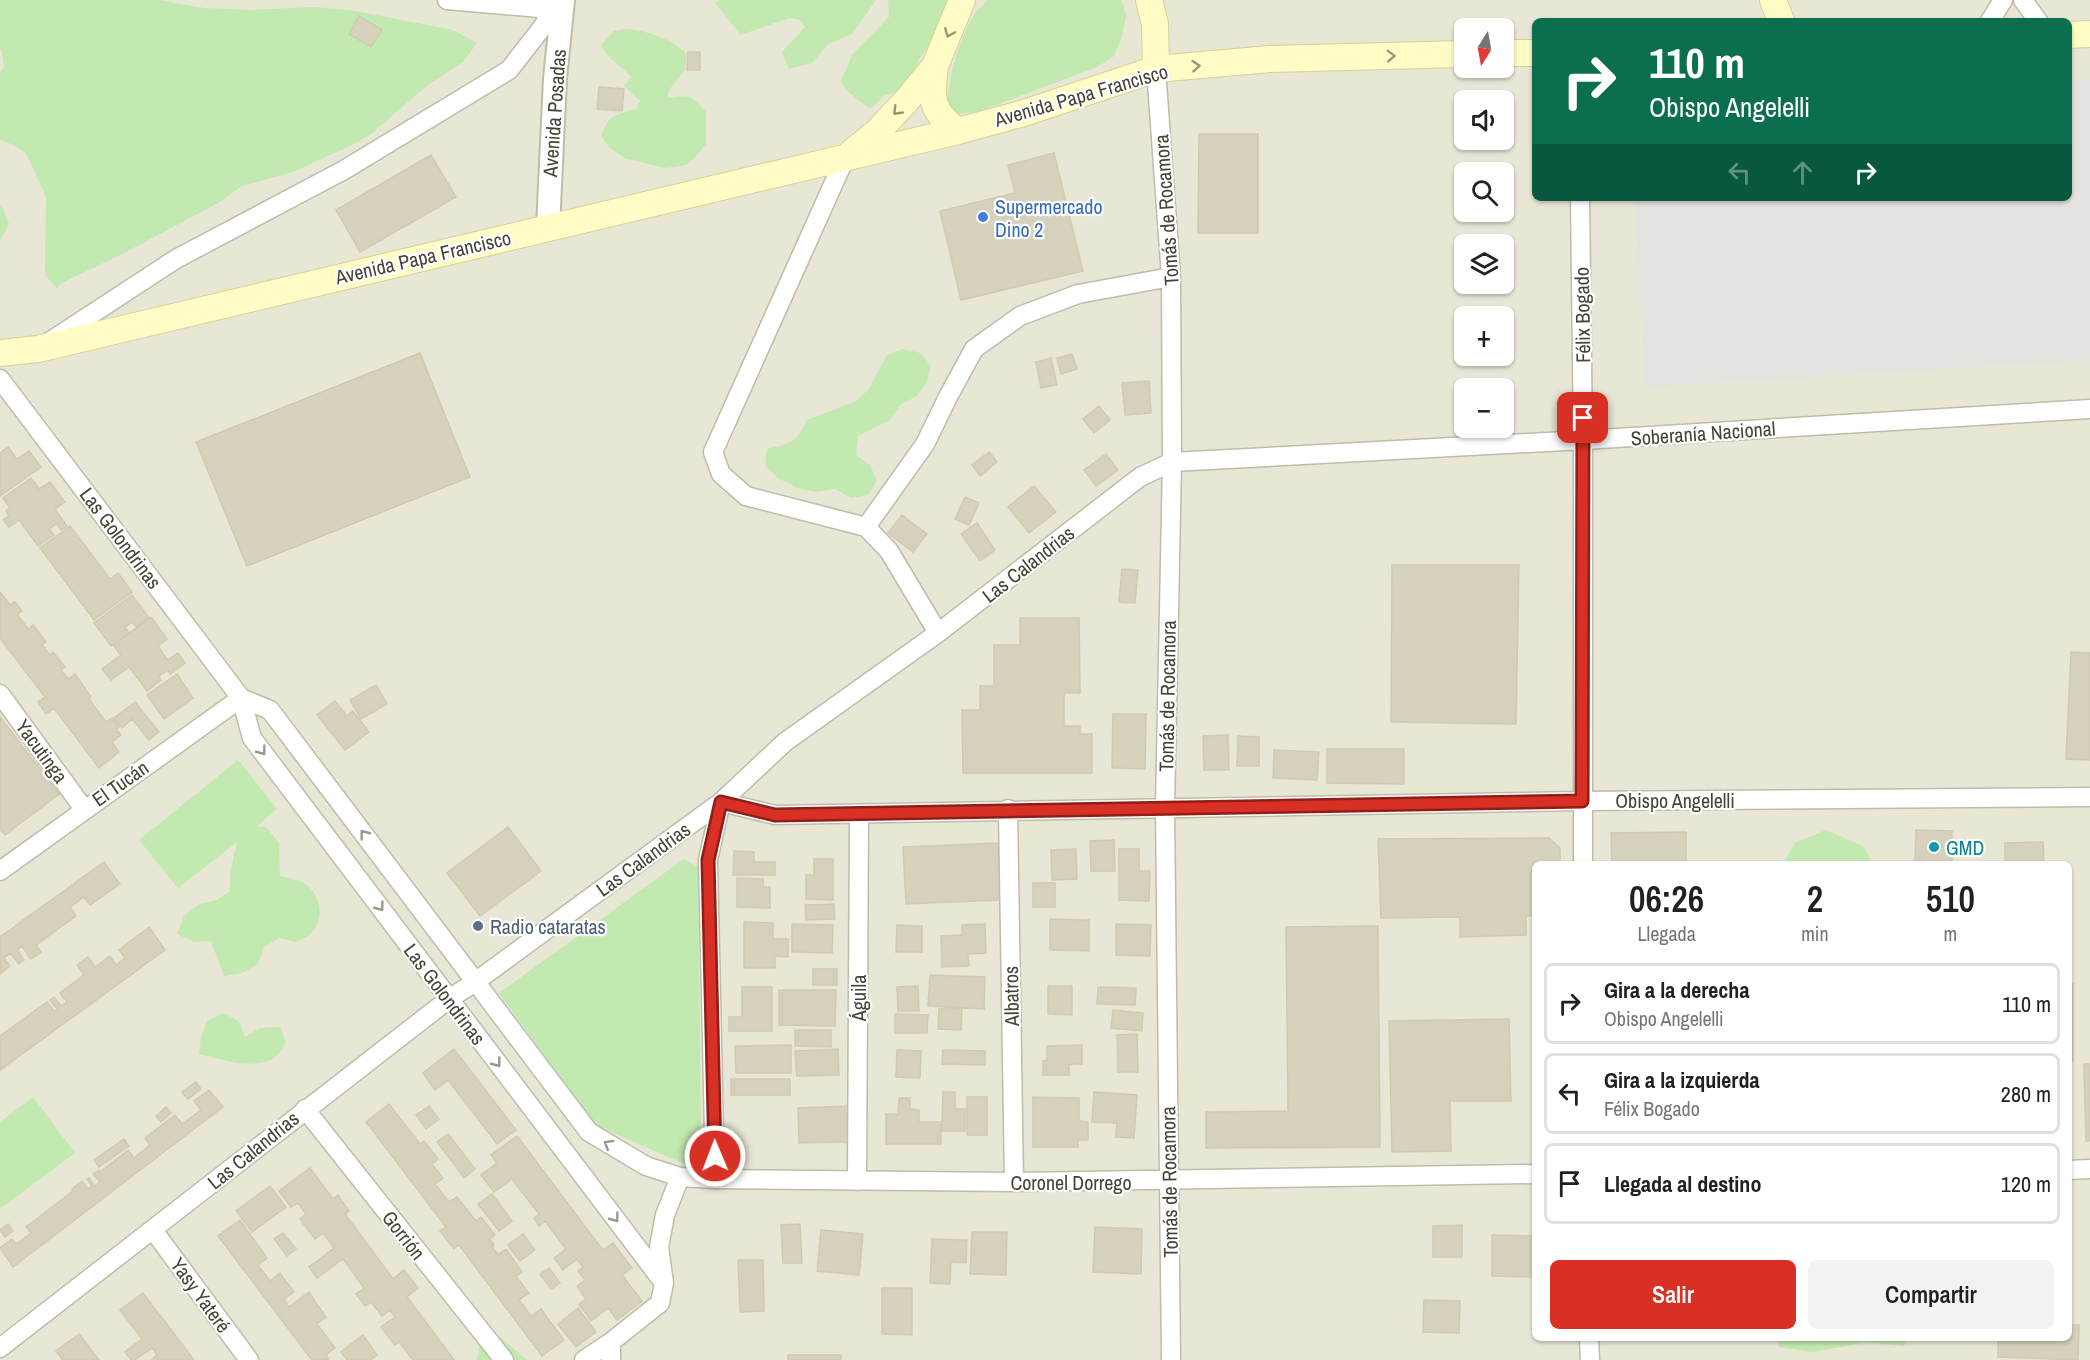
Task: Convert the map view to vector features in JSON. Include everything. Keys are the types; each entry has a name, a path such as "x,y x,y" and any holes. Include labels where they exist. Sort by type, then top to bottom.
{"main road":[{"name":"Avenida Papa Francisco","path":"845,158 878,131 935,66 962,0"},
{"path":"1149,0 1155,24 1156,69"},
{"path":"1773,0 1780,18"},
{"path":"2072,35 2090,34"},
{"path":"1514,54 1532,53"},
{"name":"Avenida Papa Francisco","path":"0,353 38,349 958,131 1024,113 1156,69 1270,59 1454,54"},
{"path":"935,66 932,88 935,105 943,120 958,131"}],"street":[{"path":"38,349 176,259 344,170 509,70 544,25 557,3 447,0"},
{"path":"1992,18 2003,0"},
{"path":"2023,0 2036,18"},
{"name":"Avenida Posadas","path":"548,227 557,3"},
{"name":"Tomás de Rocamora","path":"1156,69 1171,277 1172,462 1165,808 1171,1360"},
{"path":"845,158 713,452 721,474 746,496 866,527 889,551 938,633"},
{"name":"Félix Bogado","path":"1580,201 1584,440 1583,861"},
{"path":"866,527 925,444 974,349 1020,316 1078,294 1171,277"},
{"name":"Las Golondrinas","path":"0,379 241,698 252,738 664,1283"},
{"name":"Soberanía Nacional","path":"1172,462 2090,409"},
{"name":"Las Calandrias","path":"0,1348 449,999 721,802 784,742 938,633 1140,477 1172,462"},
{"name":"Yacutinga","path":"0,694 84,809"},
{"name":"Las Golondrinas","path":"241,698 270,710 590,1132 646,1166 680,1177"},
{"name":"El Tucán","path":"0,871 241,698"},
{"name":"Obispo Angelelli","path":"721,802 775,815 1008,809 1582,801 2090,797"},
{"path":"715,1179 708,860 721,802"},
{"name":"Albatros","path":"1008,809 1014,1182"},
{"name":"Águila","path":"857,1181 859,814"},
{"name":"Gorrión","path":"305,1109 504,1360"},
{"path":"2072,1170 2090,1169"},
{"name":"Coronel Dorrego","path":"680,1177 1014,1182 1532,1174"},
{"path":"584,1360 611,1342 660,1303 664,1283 659,1247 665,1215 680,1177"},
{"name":"Yasy Yateré","path":"153,1230 249,1360"},
{"path":"1589,1341 1590,1360"},
{"path":"611,1342 611,1360"},
{"path":"0,1348 9,1360"}],"shaded area":[{"path":"0,0 2090,0 2090,1360 0,1360"},
{"path":"2090,79 2090,360 1644,387 1636,201 2072,201 2072,81"}],"green space":[{"path":"0,0 158,0 204,8 249,10 314,7 350,10 453,30 477,43 463,62 429,84 372,133 356,143 293,172 242,186 218,203 60,284 57,289 45,275 46,197 26,153 0,140 0,73 4,68 0,49"},
{"path":"721,0 876,0 852,34 828,44 812,63 789,69 782,52 805,27 800,20 789,18 741,35 715,3"},
{"path":"888,0 960,0 920,57 912,80 902,91 885,95 870,109 847,91 841,81 852,55 889,17"},
{"path":"988,0 1122,0 1126,16 1122,37 1114,56 1097,67 977,112 956,114 948,107 955,61 968,26"},
{"path":"624,29 658,36 673,43 687,54 685,69 669,90 668,98 690,98 706,112 706,144 686,165 666,168 624,158 610,148 601,136 610,120 637,108 640,101 624,86 631,77 601,45 614,31"},
{"path":"0,205 9,224 0,241"},
{"path":"902,349 921,353 931,366 927,381 917,396 900,405 890,420 858,436 856,455 870,465 877,481 868,495 851,498 835,489 816,492 797,488 778,478 765,466 767,449 792,441 800,433 807,420 856,401 869,389 886,356"},
{"path":"238,760 277,809 257,826 267,828 279,843 280,876 307,885 317,898 320,910 316,927 307,936 296,942 279,938 264,947 258,964 242,973 224,976 211,941 194,942 177,934 184,916 199,904 217,900 230,891 230,874 237,842 178,888 139,840"},
{"path":"1826,830 1863,846 1871,861 1785,861 1795,843"},
{"path":"684,859 698,867 701,1150 687,1165 595,1125 499,993"},
{"path":"223,1013 239,1021 245,1037 260,1028 280,1027 286,1042 271,1060 261,1063 240,1063 199,1054 201,1037 207,1021"},
{"path":"33,1097 75,1153 0,1209 0,1122"},
{"path":"494,1332 527,1360 477,1360 480,1342"},
{"path":"1779,1341 1907,1341 1904,1346 1869,1342 1812,1352 1779,1347"}],"building":[{"path":"359,16 382,30 371,47 349,34"},
{"path":"688,52 700,52 700,70 687,70"},
{"path":"599,87 624,89 622,111 597,109"},
{"path":"1199,134 1258,134 1258,233 1198,233"},
{"path":"1054,153 1083,271 961,300 940,211 1015,193 1008,165"},
{"path":"431,155 456,197 360,252 336,210"},
{"path":"420,353 470,477 247,566 196,442"},
{"path":"1072,354 1077,369 1061,374 1057,358"},
{"path":"1051,358 1057,385 1041,388 1036,362"},
{"path":"1149,381 1151,413 1125,415 1122,383"},
{"path":"1099,406 1110,420 1094,433 1083,419"},
{"path":"8,447 17,459 29,451 41,467 0,496 0,453"},
{"path":"989,452 997,462 980,476 972,465"},
{"path":"1106,454 1118,470 1096,486 1084,470"},
{"path":"31,478 39,489 50,482 65,502 55,509 67,526 61,530 57,523 49,529 54,535 38,546 19,520 9,527 3,520 9,516 6,511 10,508 3,498"},
{"path":"1034,486 1056,512 1029,533 1008,507"},
{"path":"965,497 979,503 969,525 955,519"},
{"path":"902,515 927,534 913,552 888,533"},
{"path":"977,523 995,550 980,561 961,534"},
{"path":"70,526 110,579 118,573 132,592 94,620 40,548"},
{"path":"1392,565 1519,565 1516,724 1391,722"},
{"path":"1122,569 1138,570 1135,603 1119,602"},
{"path":"0,592 10,605 15,602 22,611 17,614 28,629 33,625 46,642 42,645 50,655 53,652 65,667 61,670 68,679 75,674 91,697 89,699 106,722 112,718 119,727 116,729 121,735 112,742 119,752 99,768 54,708 46,714 38,702 45,697 0,638"},
{"path":"132,595 149,618 136,627 132,622 125,627 129,633 111,646 94,623"},
{"path":"151,617 167,639 158,646 168,660 178,653 185,663 170,674 168,670 159,676 161,680 147,691 129,667 111,680 102,669 121,655 113,645"},
{"path":"1020,618 1079,618 1080,693 1064,693 1064,726 1080,726 1080,734 1092,734 1092,773 963,773 962,710 980,710 980,686 994,686 994,645 1020,645"},
{"path":"2071,652 2090,653 2090,760 2066,759"},
{"path":"177,674 193,698 164,719 147,695"},
{"path":"376,685 387,704 361,719 350,700"},
{"path":"335,701 347,716 353,711 369,732 345,750 317,715"},
{"path":"135,702 159,732 149,740 132,719 122,728 114,718"},
{"path":"1113,714 1146,714 1145,769 1112,768"},
{"path":"0,717 59,794 5,835 0,829"},
{"path":"1228,735 1229,770 1204,770 1203,736"},
{"path":"1238,736 1259,737 1259,766 1237,766"},
{"path":"1327,749 1404,749 1404,784 1327,783"},
{"path":"1274,750 1319,752 1317,780 1273,778"},
{"path":"508,827 541,871 480,916 447,873"},
{"name":"GMD","path":"1916,830 1952,831 1952,861 1915,861"},
{"path":"1686,832 1686,861 1612,861 1611,833"},
{"path":"1549,838 1560,848 1560,861 1532,861 1532,916 1526,916 1526,935 1460,937 1460,917 1381,918 1378,839"},
{"path":"1114,840 1115,871 1091,871 1090,841"},
{"path":"2043,842 2044,861 2005,861 2005,843"},
{"path":"998,843 1001,900 906,904 903,847"},
{"path":"1076,849 1077,879 1052,880 1051,850"},
{"path":"1119,849 1139,849 1139,871 1150,871 1149,901 1119,900"},
{"path":"734,851 754,852 754,862 775,862 775,875 733,875"},
{"path":"814,859 833,859 833,900 806,899 806,875 814,875"},
{"path":"104,862 120,884 90,905 84,897 70,907 76,916 36,945 41,952 31,959 22,946 17,950 24,960 19,964 10,953 4,958 10,966 0,974 0,937"},
{"path":"737,878 763,879 763,887 770,887 770,908 737,907"},
{"path":"1033,883 1055,883 1055,907 1033,907"},
{"path":"834,904 835,919 806,920 805,905"},
{"path":"1050,919 1089,920 1089,951 1050,950"},
{"path":"744,922 773,923 773,939 788,939 788,957 775,956 775,968 744,968"},
{"path":"792,924 833,925 832,953 792,952"},
{"path":"985,924 986,953 968,954 969,966 942,967 941,936 962,935 962,925"},
{"path":"1116,924 1151,925 1150,956 1116,955"},
{"path":"897,925 922,926 922,952 896,952"},
{"path":"1378,926 1380,1147 1206,1148 1206,1112 1288,1111 1286,927"},
{"path":"149,927 165,950 0,1070 0,1036 47,1002 54,1011 57,1009 50,1000 54,997 61,1006 67,1002 60,993 84,975 77,965 88,957 95,967 110,956 116,965 125,958 119,950"},
{"path":"813,969 837,969 837,985 813,985"},
{"path":"930,975 985,977 984,1009 928,1006"},
{"path":"2072,984 2073,984 2072,1061"},
{"path":"918,986 919,1011 898,1011 897,987"},
{"path":"1048,986 1072,986 1072,1015 1048,1014"},
{"path":"742,987 772,987 772,1031 729,1031 729,1017 742,1017"},
{"path":"1098,987 1136,988 1135,1005 1097,1004"},
{"path":"779,990 836,990 835,1026 779,1025"},
{"path":"939,1009 962,1009 961,1030 938,1029"},
{"path":"1113,1010 1143,1013 1142,1031 1111,1028"},
{"path":"895,1014 928,1015 927,1033 895,1033"},
{"path":"1509,1019 1511,1101 1450,1101 1451,1151 1392,1152 1389,1021"},
{"path":"795,1030 831,1030 831,1047 795,1046"},
{"path":"1137,1034 1138,1072 1118,1072 1117,1035"},
{"path":"791,1045 791,1073 736,1073 735,1046"},
{"path":"1082,1045 1082,1064 1069,1064 1069,1075 1043,1075 1043,1061 1047,1060 1047,1046"},
{"path":"454,1049 516,1130 497,1144 448,1080 435,1090 423,1073"},
{"path":"838,1049 839,1075 797,1076 795,1051"},
{"path":"897,1050 921,1051 920,1078 896,1077"},
{"path":"943,1050 985,1051 985,1065 942,1064"},
{"path":"2084,1064 2090,1064 2090,1141 2086,1141"},
{"path":"731,1079 790,1079 790,1095 731,1095"},
{"path":"196,1082 201,1089 188,1099 182,1092"},
{"path":"209,1090 223,1107 13,1267 0,1248 12,1239 17,1244 31,1233 26,1227 73,1191 72,1189 82,1181 88,1189 92,1186 87,1179 89,1178 95,1186 100,1182 93,1174 99,1170 100,1172 128,1150 134,1158 150,1145 145,1138 175,1115 182,1124 201,1110 194,1101"},
{"path":"943,1092 955,1092 955,1109 965,1109 965,1131 942,1131"},
{"path":"1094,1092 1137,1095 1134,1138 1116,1137 1117,1123 1092,1122"},
{"path":"967,1097 987,1097 987,1135 967,1135"},
{"path":"1033,1097 1079,1098 1079,1121 1088,1122 1088,1140 1078,1140 1078,1147 1033,1147"},
{"path":"899,1098 910,1098 910,1109 919,1110 919,1122 941,1122 941,1144 886,1144 886,1114 898,1114"},
{"path":"389,1104 420,1144 424,1141 438,1159 432,1164 443,1178 435,1184 449,1202 457,1197 476,1221 481,1217 495,1235 490,1239 498,1255 506,1249 522,1272 516,1276 529,1293 519,1300 531,1316 541,1309 564,1340 542,1356 459,1245 454,1249 440,1231 446,1227 366,1122"},
{"path":"429,1106 439,1119 426,1129 416,1115"},
{"path":"850,1106 851,1142 799,1143 798,1108"},
{"path":"166,1107 171,1113 161,1122 156,1116"},
{"path":"448,1134 475,1169 464,1178 437,1142"},
{"path":"517,1136 603,1250 613,1243 632,1268 622,1275 642,1301 617,1320 608,1308 591,1321 579,1304 586,1299 577,1286 585,1280 578,1271 583,1267 577,1259 563,1270 554,1258 566,1249 545,1221 539,1226 534,1218 539,1214 512,1179 494,1192 481,1175 497,1163 491,1155"},
{"path":"124,1139 129,1146 99,1167 94,1160"},
{"path":"310,1168 333,1199 338,1195 349,1211 345,1214 393,1279 404,1270 418,1288 407,1297 454,1360 413,1360 399,1342 395,1345 381,1327 395,1317 390,1310 382,1316 371,1302 365,1306 356,1294 364,1288 343,1259 317,1278 309,1267 334,1248 323,1233 315,1239 300,1219 306,1214 298,1203 291,1207 279,1191"},
{"path":"270,1186 286,1207 252,1232 236,1211"},
{"path":"492,1194 512,1221 499,1231 478,1204"},
{"path":"240,1220 267,1258 258,1265 270,1281 280,1273 294,1292 284,1299 289,1307 309,1292 326,1317 317,1324 335,1348 326,1355 329,1360 312,1360 218,1236"},
{"path":"8,1224 13,1231 5,1237 0,1230"},
{"path":"800,1224 802,1263 783,1263 781,1225"},
{"path":"1462,1225 1462,1257 1433,1257 1433,1226"},
{"path":"1095,1227 1142,1229 1141,1274 1093,1272"},
{"path":"821,1230 863,1234 859,1275 817,1271"},
{"path":"972,1232 1007,1232 1006,1275 970,1274"},
{"path":"283,1233 296,1249 287,1256 274,1239"},
{"path":"523,1234 535,1250 520,1261 508,1245"},
{"path":"1492,1235 1532,1236 1532,1277 1492,1276"},
{"path":"932,1239 967,1240 966,1263 951,1262 950,1284 930,1283"},
{"path":"738,1260 763,1260 764,1311 740,1312"},
{"path":"549,1268 560,1283 551,1289 540,1274"},
{"path":"882,1288 912,1288 912,1335 882,1334"},
{"path":"143,1293 194,1360 151,1360 157,1355 152,1348 135,1360 131,1360 125,1352 142,1339 120,1310"},
{"path":"1424,1300 1460,1301 1459,1333 1423,1332"},
{"path":"578,1308 596,1332 576,1347 558,1324"},
{"path":"2072,1325 2079,1325 2078,1360 1998,1357 1998,1341 2072,1341"},
{"path":"79,1334 99,1360 63,1360 56,1351"},
{"path":"363,1335 377,1355 370,1360 347,1360 341,1352"},
{"path":"788,1355 841,1355 841,1360 788,1360"}],"place":[{"name":"Supermercado Dino 2","path":"983,217"},
{"name":"GMD","path":"1934,847"},
{"name":"Radio cataratas","path":"478,926"}],"route":[{"path":"715,1156 708,860 721,802 775,815 1008,809 1582,801 1583,418"}]}
